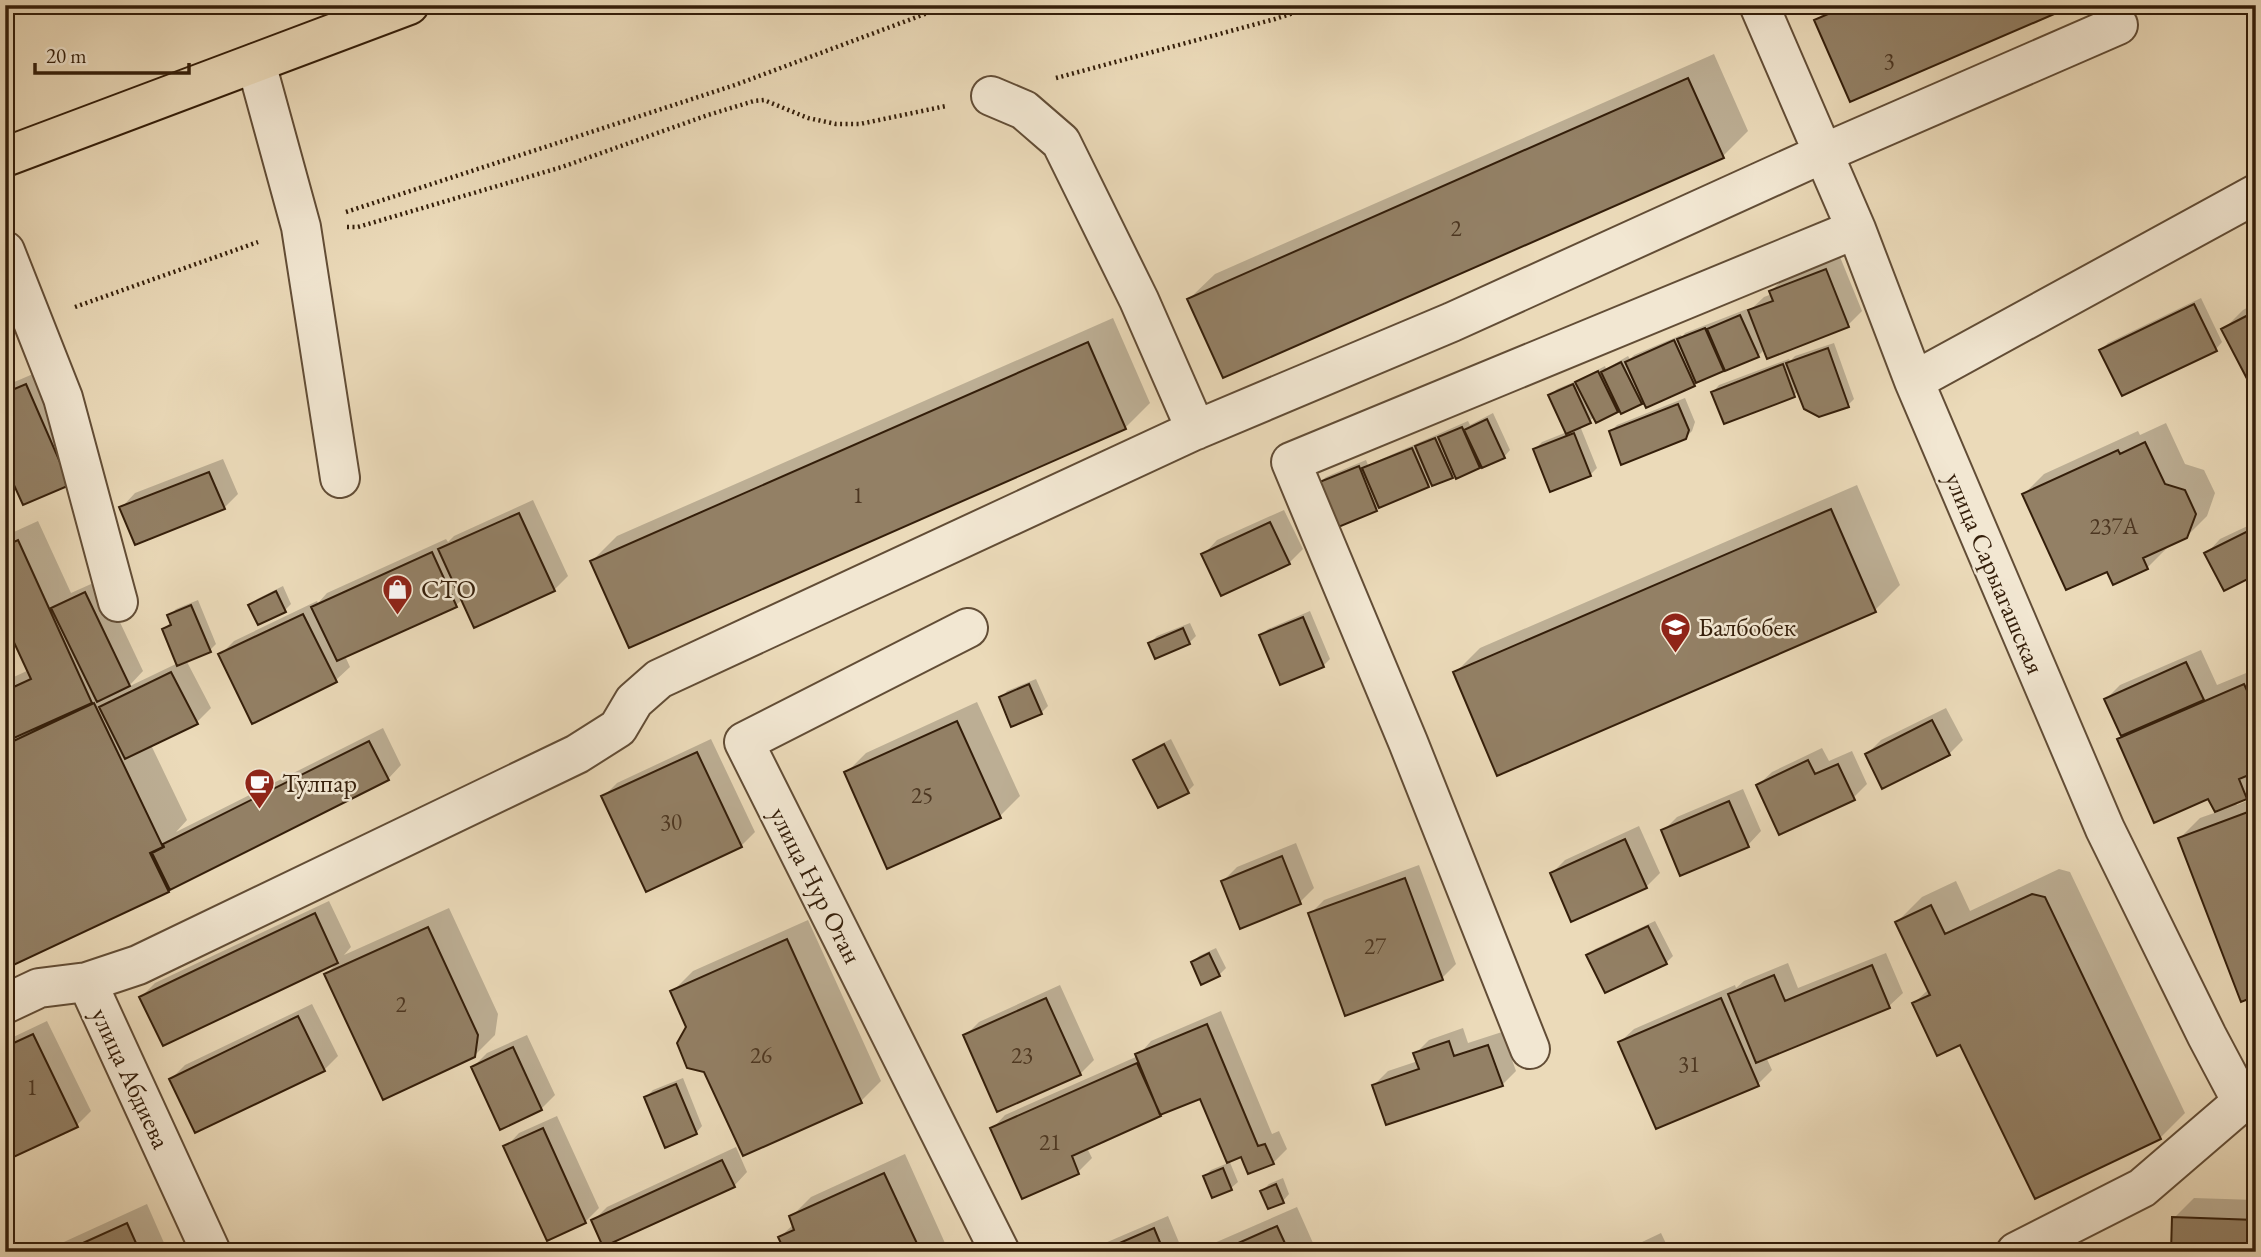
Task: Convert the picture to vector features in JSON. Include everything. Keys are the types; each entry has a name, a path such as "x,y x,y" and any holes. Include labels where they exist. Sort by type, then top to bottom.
{"highway":[{"path":"5,157 409,5"}],"street":[{"name":"улица Сарыагашская","path":"1759,5 1856,229 1914,381 2105,829 2201,1024 2249,1104"},
{"path":"87,982 138,965 577,754 618,728 634,701 659,679 1196,430 1452,321 1824,153 2118,25"},
{"path":"256,63 301,227 340,478"},
{"path":"991,96 1024,110 1061,142 1139,300 1196,430"},
{"path":"1914,381 2256,194"},
{"path":"1530,1049 1408,742 1291,462 1856,229"},
{"path":"5,251 63,398 118,602"},
{"name":"улица Нур Отан","path":"968,628 744,742 1000,1252"},
{"name":"улица Абдиева","path":"5,1004 39,988 87,982 211,1252"},
{"path":"2016,1252 2142,1188 2249,1104"}],"path":[{"path":"34,321 301,227 735,85 949,5"},
{"path":"301,227 358,227 562,167 754,101 764,100 817,120 836,124 860,124 991,96 1318,5"}],"building":[{"path":"1849,5 2075,5 1850,102 1814,20"},
{"path":"1688,78 1724,158 1223,378 1187,299"},
{"path":"1826,269 1849,327 1767,359 1748,310 1773,301 1769,291"},
{"path":"2194,304 2217,351 2122,396 2099,350"},
{"path":"2256,311 2256,396 2221,329"},
{"path":"1740,315 1759,357 1725,371 1707,329"},
{"path":"1705,328 1724,371 1696,383 1677,339"},
{"path":"1674,340 1695,386 1646,408 1625,362"},
{"path":"1088,342 1126,429 629,648 590,561"},
{"path":"1828,348 1849,407 1819,417 1804,409 1786,363"},
{"path":"1621,362 1642,404 1621,414 1601,372"},
{"path":"1783,364 1795,397 1724,424 1711,392"},
{"path":"1598,371 1618,412 1596,423 1575,382"},
{"path":"26,384 70,485 23,505 14,485 5,489 5,393"},
{"path":"1573,384 1591,423 1566,434 1548,395"},
{"path":"1678,404 1689,430 1686,439 1621,465 1609,431"},
{"path":"1487,419 1505,458 1482,468 1464,430"},
{"path":"1462,427 1480,468 1456,479 1438,437"},
{"path":"1574,433 1591,476 1550,492 1533,449"},
{"path":"1435,438 1453,478 1432,486 1415,446"},
{"path":"2145,442 2165,484 2185,490 2196,514 2187,538 2143,558 2148,569 2113,585 2107,572 2066,590 2022,494 2118,450 2120,454"},
{"path":"1412,448 1429,487 1379,508 1362,468"},
{"path":"1359,466 1377,511 1336,528 1317,483"},
{"path":"209,472 225,509 135,545 119,507"},
{"path":"1831,509 1876,612 1497,776 1453,672"},
{"path":"519,513 555,591 474,628 438,549"},
{"path":"1270,522 1290,564 1221,596 1201,554"},
{"path":"2256,527 2256,575 2224,591 2204,553"},
{"path":"18,540 92,703 5,742 5,691 31,679 5,623 5,546"},
{"path":"432,552 457,607 337,661 311,607"},
{"path":"276,591 286,612 258,625 248,605"},
{"path":"85,592 130,686 97,702 51,608"},
{"path":"191,605 211,652 177,666 162,629 171,625 167,615"},
{"path":"303,614 337,682 252,724 218,654"},
{"path":"1303,617 1324,667 1280,685 1259,635"},
{"path":"1183,628 1190,644 1155,659 1148,643"},
{"path":"2186,662 2204,700 2121,736 2104,699"},
{"path":"171,672 198,724 125,759 99,707"},
{"path":"1029,684 1042,714 1011,727 999,697"},
{"path":"2244,684 2256,710 2256,772 2239,779 2247,799 2215,812 2208,799 2154,823 2117,739"},
{"path":"94,703 163,847 150,853 169,892 5,969 5,745"},
{"path":"1932,720 1950,755 1882,789 1865,754"},
{"path":"957,721 1001,818 887,869 844,772"},
{"path":"369,741 389,780 170,890 152,853 164,847 163,844"},
{"path":"1164,744 1189,793 1158,808 1133,760"},
{"path":"697,752 742,847 646,892 601,796"},
{"path":"1808,760 1815,774 1838,764 1855,800 1779,835 1756,785"},
{"path":"1729,801 1749,847 1680,876 1661,830"},
{"path":"2256,809 2256,996 2241,1002 2178,838"},
{"path":"1625,839 1647,888 1571,922 1550,873"},
{"path":"1282,856 1301,904 1240,929 1221,881"},
{"path":"1405,878 1443,980 1345,1016 1308,913"},
{"path":"2032,894 2045,897 2161,1139 2035,1199 1960,1045 1937,1056 1912,1003 1930,995 1895,922 1931,905 1945,934"},
{"path":"315,913 338,963 163,1046 139,997"},
{"path":"1648,926 1667,964 1605,993 1586,955"},
{"path":"428,927 478,1035 475,1057 383,1100 324,974"},
{"path":"787,939 862,1103 743,1156 704,1072 687,1068 677,1043 686,1027 670,991"},
{"path":"1209,953 1220,976 1201,985 1191,962"},
{"path":"1872,965 1890,1008 1756,1063 1728,994 1774,975 1785,1001"},
{"path":"1046,998 1081,1075 997,1112 963,1035"},
{"path":"1721,998 1759,1086 1656,1129 1618,1042"},
{"path":"298,1016 325,1071 195,1133 169,1079"},
{"path":"1207,1024 1258,1146 1265,1144 1274,1164 1248,1174 1241,1157 1227,1163 1200,1099 1160,1115 1135,1054"},
{"path":"33,1034 78,1127 5,1161 5,1047"},
{"path":"1449,1041 1454,1056 1488,1045 1503,1086 1386,1125 1372,1085 1419,1069 1413,1053"},
{"path":"513,1047 542,1110 500,1130 471,1067"},
{"path":"1137,1063 1161,1116 1072,1156 1079,1174 1022,1199 990,1128"},
{"path":"676,1084 697,1134 665,1148 644,1097"},
{"path":"543,1128 586,1223 547,1241 503,1146"},
{"path":"722,1160 735,1187 603,1247 591,1220"},
{"path":"1223,1168 1232,1190 1212,1198 1203,1176"},
{"path":"884,1173 921,1252 785,1252 778,1237 794,1230 789,1216"},
{"path":"1276,1184 1284,1203 1268,1209 1260,1191"},
{"path":"2172,1217 2256,1220 2256,1252 2171,1252"},
{"path":"127,1223 140,1252 63,1252"},
{"path":"1277,1226 1289,1252 1218,1252"},
{"path":"1154,1228 1164,1252 1099,1252"}],"place":[{"name":"СТО","path":"398,616"},
{"name":"Балбобек","path":"1675,654"},
{"name":"Тулпар","path":"259,810"}]}
